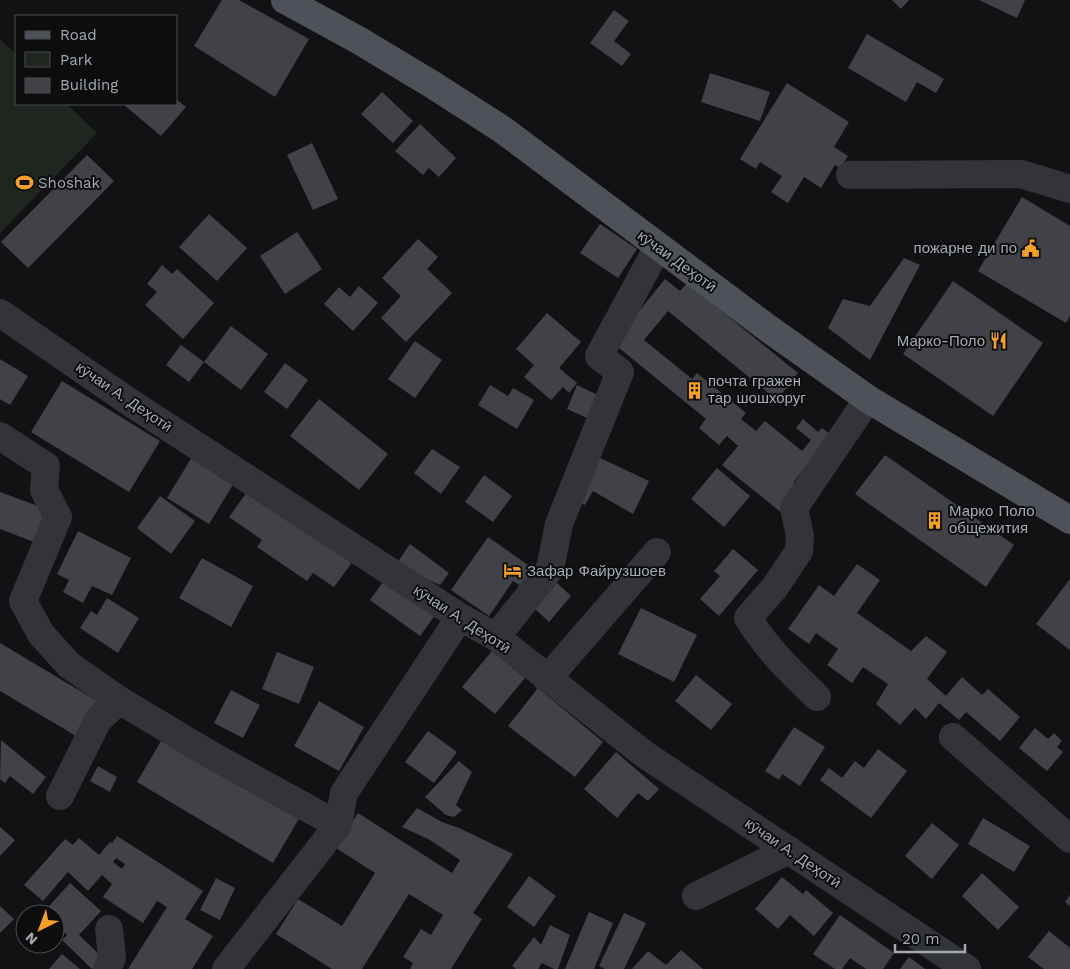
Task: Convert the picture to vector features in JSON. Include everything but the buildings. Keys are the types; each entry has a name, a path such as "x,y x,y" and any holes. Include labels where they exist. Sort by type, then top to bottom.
{"main road":[{"name":"кӯчаи Деҳотӣ","path":"285,0 360,41 503,130 769,329 868,399 1070,520"}],"street":[{"path":"850,175 1021,174 1070,189"},
{"path":"496,637 550,568 558,524 620,372 599,356 658,247"},
{"name":"кӯчаи А. Деҳотӣ","path":"0,313 132,403 460,617 496,637 644,754 967,969"},
{"path":"817,697 779,660 760,637 748,618 775,588 799,551 800,536 794,508 868,399"},
{"path":"0,436 46,466 44,490 58,517 23,602 41,634 69,665 119,700 211,755 338,825"},
{"path":"547,679 657,552"},
{"path":"226,969 338,825 344,793 460,617"},
{"path":"60,796 98,720 119,700"},
{"path":"953,737 1070,838"},
{"path":"696,896 789,850"},
{"path":"107,969 112,958 109,928"}],"green space":[{"name":"Shoshak","path":"0,39 15,53 15,105 68,105 97,133 0,233"}],"place":[{"name":"Shoshak","path":"24,183"},
{"name":"пожарне ди по","path":"1031,248"},
{"name":"Марко-Поло","path":"999,341"},
{"name":"почта гражен тар шошхоруг","path":"694,390"},
{"name":"Марко Поло общежития","path":"935,520"},
{"name":"Зафар Файрузшоев","path":"513,571"}]}
